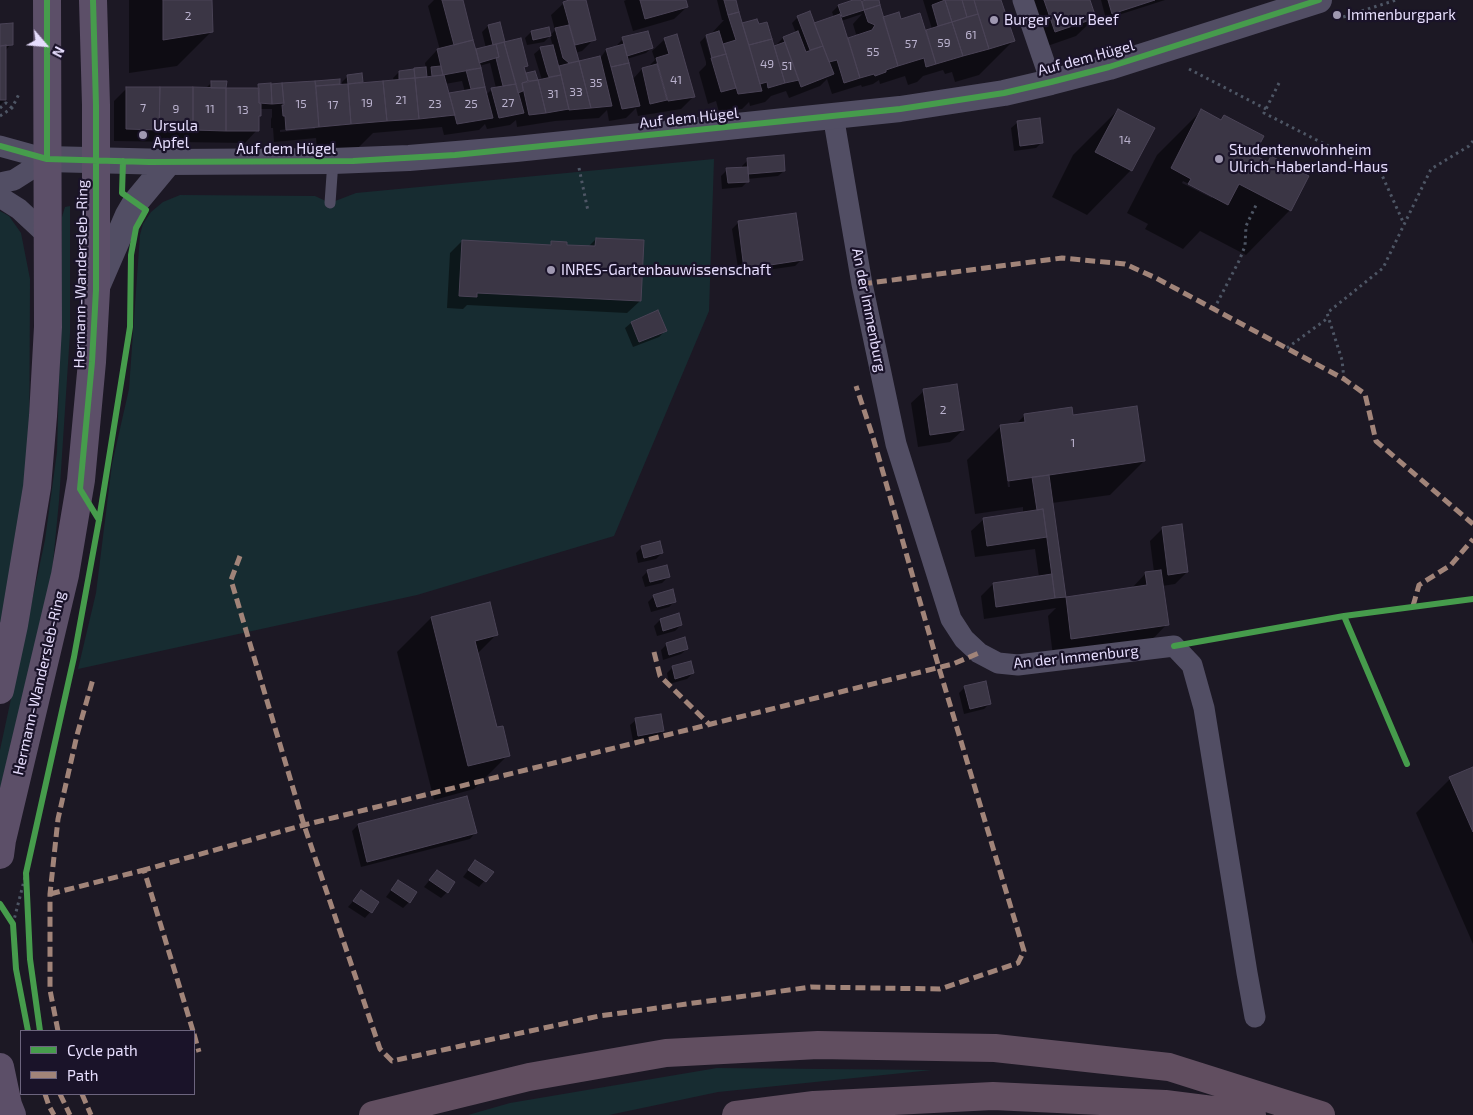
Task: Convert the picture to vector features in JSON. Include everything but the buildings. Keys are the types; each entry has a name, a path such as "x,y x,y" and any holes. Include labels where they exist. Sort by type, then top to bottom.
{"highway":[{"path":"373,1115 529,1077 666,1053 818,1045 995,1048 1169,1067 1321,1115"},
{"path":"736,1115 814,1105 993,1096 1165,1104 1252,1115"}],"main road":[{"path":"0,690 14,625 37,487 43,416 48,327 47,0"},
{"name":"Hermann-Wandersleb-Ring","path":"0,856 2,840 65,575 81,480 92,362 96,290 96,105 93,0"},
{"path":"0,1067 12,1115"}],"street":[{"path":"1023,0 1051,82"},
{"name":"Auf dem Hügel","path":"47,159 169,162 333,161 410,158 900,109 1004,92 1051,82 1109,66 1319,0"},
{"name":"An der Immenburg","path":"834,115 862,284 896,444 951,619 964,639 979,653 998,663 1018,665 1174,646 1192,665 1204,708 1255,1017"},
{"path":"0,146 47,159"},
{"path":"0,183 14,180 47,159"},
{"path":"96,290 128,215 169,162"},
{"path":"0,196 18,209 48,236"}],"lane":[{"path":"330,203 333,161"}],"path":[{"path":"1343,13 1344,17 1396,0"},
{"path":"1188,68 1266,109"},
{"path":"1280,83 1264,113 1381,173 1404,225"},
{"path":"0,116 12,108 20,93"},
{"path":"0,108 6,103 12,108"},
{"path":"1344,380 1342,360 1327,313 1383,268 1431,169 1469,146 1473,141"},
{"path":"579,165 588,211"},
{"path":"1214,309 1240,261 1245,246 1246,226 1257,203"},
{"path":"1286,348 1328,318"},
{"path":"13,924 26,873"}],"green space":[{"path":"714,159 709,311 614,536 417,595 78,669 96,593 112,464 129,389 140,235 143,224 151,212 163,202 180,195 315,196 330,203 356,193"},
{"path":"70,206 70,333 59,501 52,573 0,790 0,750 45,540 57,452 62,217 65,207"},
{"path":"0,211 9,216 21,233 30,279 29,484 0,632"},
{"path":"717,1068 932,1070 718,1092 609,1115 468,1115 510,1103"}],"marked path":[{"path":"862,284 1062,258 1125,264 1156,278 1344,379 1365,394 1376,441 1473,524"},
{"path":"240,556 231,580 304,825 380,1049 392,1061 599,1016 811,987 940,989 1018,963 1024,951 939,668 872,434 856,386"},
{"path":"1413,606 1419,585 1451,565 1473,539"},
{"path":"654,652 660,676 709,724"},
{"path":"193,1030 144,870 304,825 953,664 979,653"},
{"path":"58,1030 50,990 50,894 58,819 77,735 93,679"},
{"path":"50,894 144,870"},
{"path":"195,1038 199,1052"},
{"path":"45,1095 54,1115"},
{"path":"60,1095 70,1115"},
{"path":"82,1095 91,1115"}],"cycle path":[{"path":"47,0 47,159"},
{"path":"93,0 96,105 96,290 92,362 80,489 99,520"},
{"path":"0,146 47,159 149,162 353,161 455,155 900,109 1004,93 1109,67 1319,0"},
{"path":"40,1030 30,959 26,873 74,657 99,520 130,327 131,255 136,228 146,210 122,193 123,161"},
{"path":"1174,646 1344,616 1473,599"},
{"path":"1344,616 1407,764"},
{"path":"0,904 13,924 16,969 28,1030"}],"place":[{"name":"Immenburgpark","path":"1337,15"},
{"name":"Burger Your Beef","path":"994,20"},
{"name":"Ursula Apfel","path":"143,135"},
{"name":"Studentenwohnheim Ulrich-Haberland-Haus","path":"1219,159"},
{"name":"INRES-Gartenbauwissenschaft","path":"551,270"}]}
